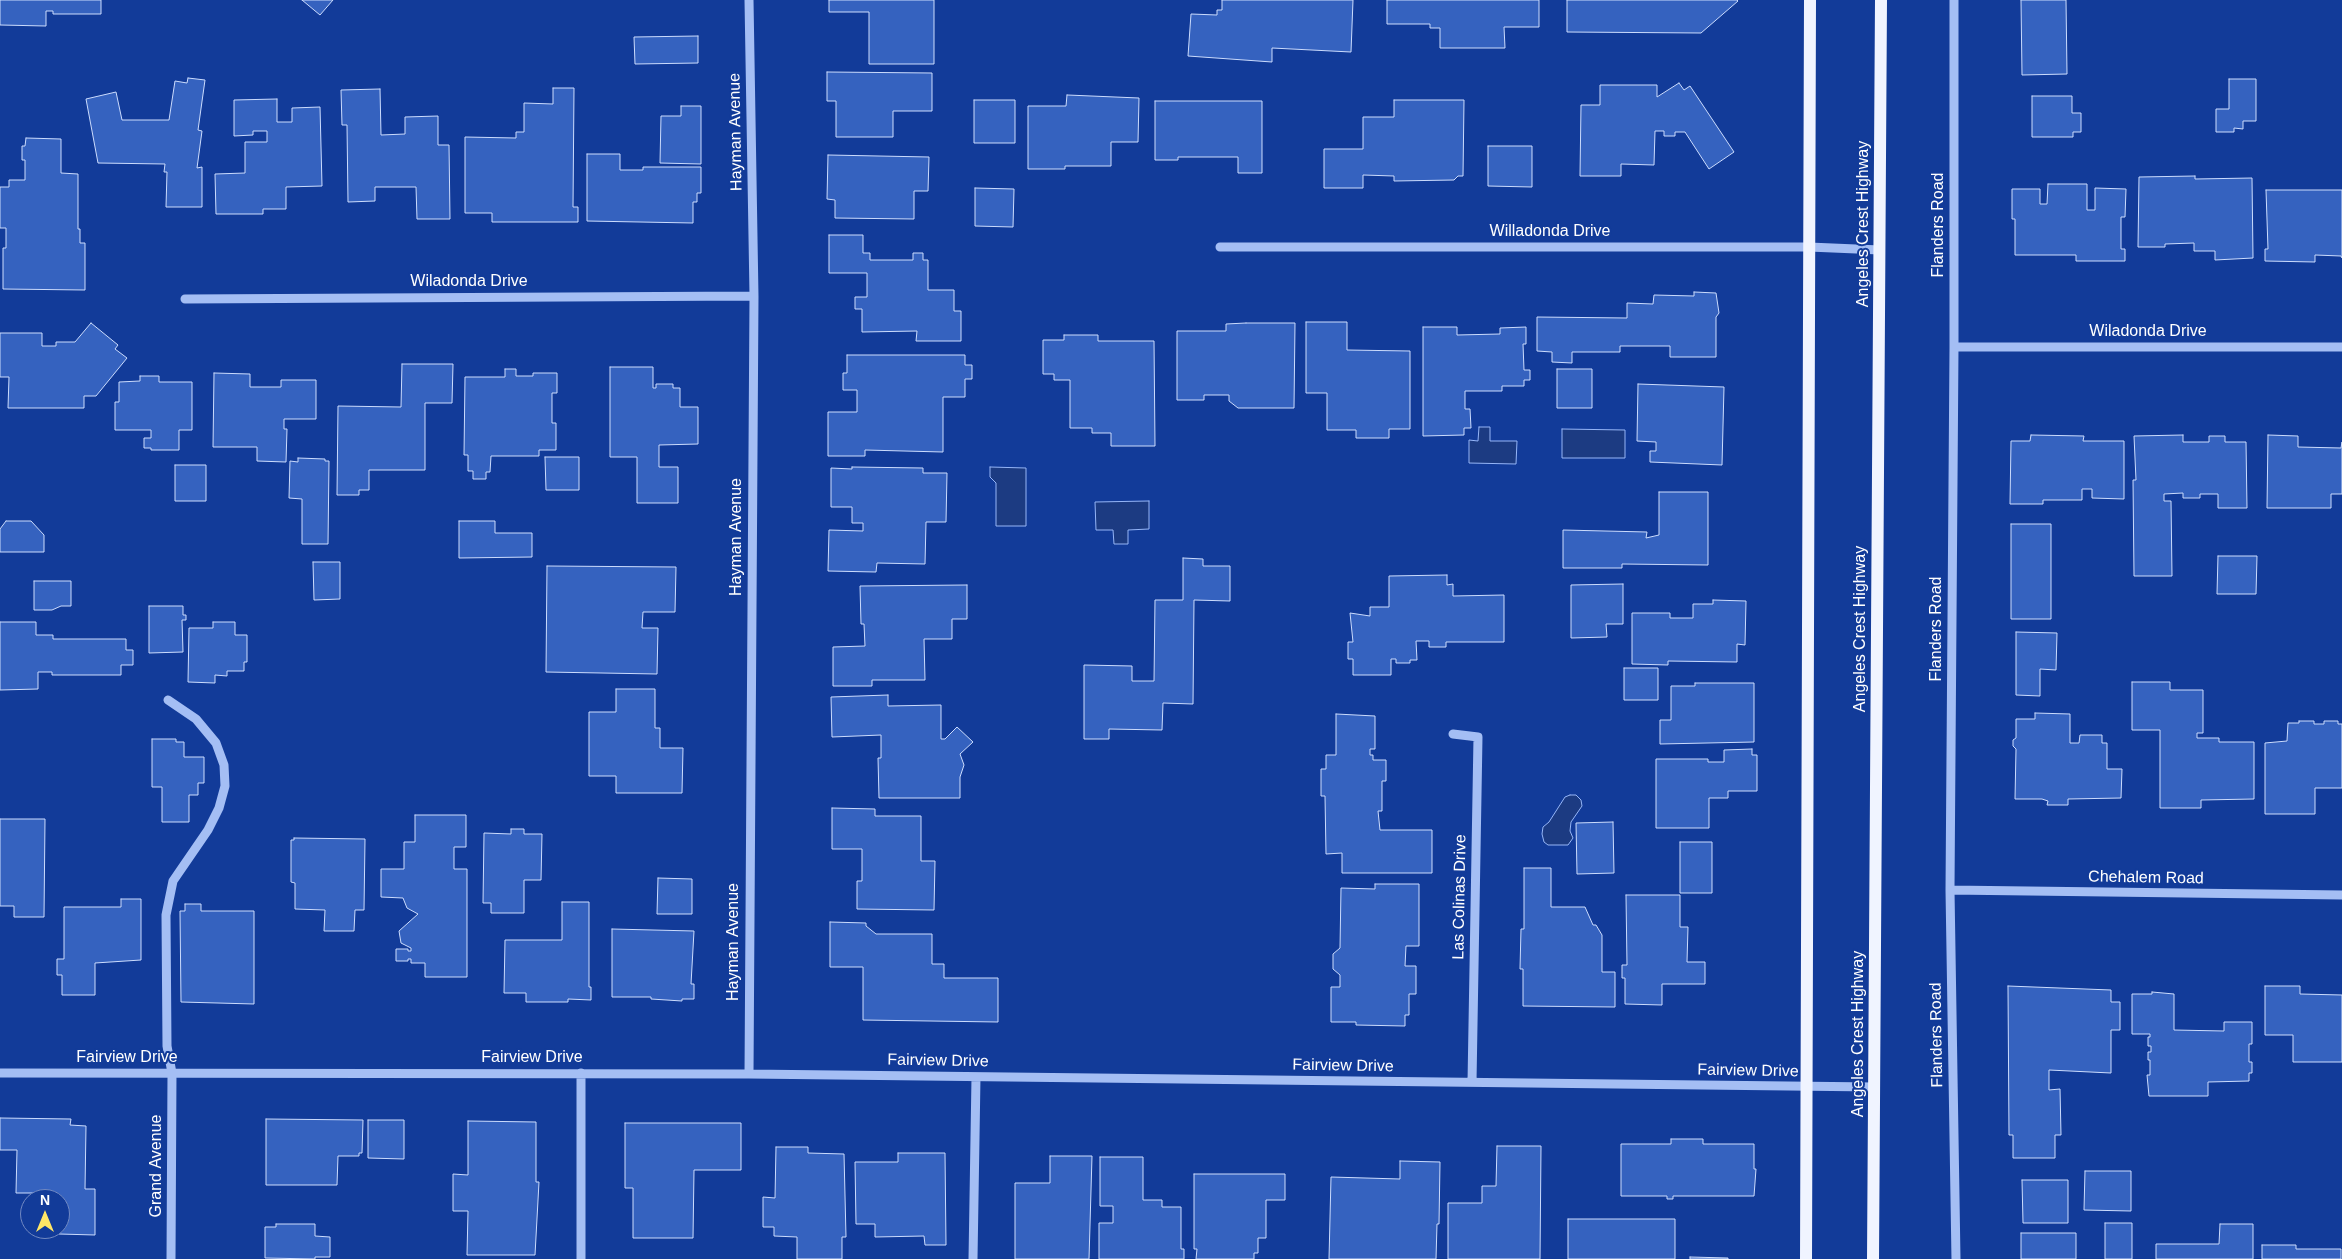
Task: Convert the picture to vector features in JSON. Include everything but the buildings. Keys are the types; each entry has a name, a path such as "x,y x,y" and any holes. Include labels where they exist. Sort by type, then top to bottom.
{"main road":[{"path":"1806,1259 1810,0"},
{"name":"Angeles Crest Highway","path":"1873,1259 1881,0"}],"street":[{"name":"Hayman Avenue","path":"748,1074 754,296 749,0"},
{"name":"Flanders Road","path":"1954,0 1954,347 1950,890 1956,1259"},
{"name":"Willadonda Drive","path":"1220,248 1809,248 1880,250"},
{"name":"Wiladonda Drive","path":"185,299 754,296"},
{"name":"Wiladonda Drive","path":"1954,347 2342,347"},
{"name":"Grand Avenue","path":"168,700 196,719 216,744 224,764 225,786 220,808 208,830 173,881 166,915 167,1046 172,1073 171,1259"},
{"name":"Las Colinas Drive","path":"1453,734 1478,737 1472,1082"},
{"name":"Chehalem Road","path":"1950,890 2342,895"},
{"name":"Fairview Drive","path":"0,1073 748,1074 1875,1087"},
{"path":"581,1073 581,1259"},
{"path":"973,1259 976,1077"}],"water":[{"path":"1479,427 1490,427 1490,441 1517,441 1516,464 1469,463 1469,440 1478,441"},
{"path":"1562,429 1625,430 1625,458 1562,458"},
{"path":"990,467 1026,468 1026,526 996,526 996,483 990,477"},
{"path":"1149,501 1149,529 1128,530 1128,544 1114,544 1113,530 1096,530 1095,502"},
{"path":"1576,795 1581,800 1582,806 1571,822 1570,831 1573,838 1568,845 1548,845 1544,842 1543,827 1549,822 1565,797"}]}
